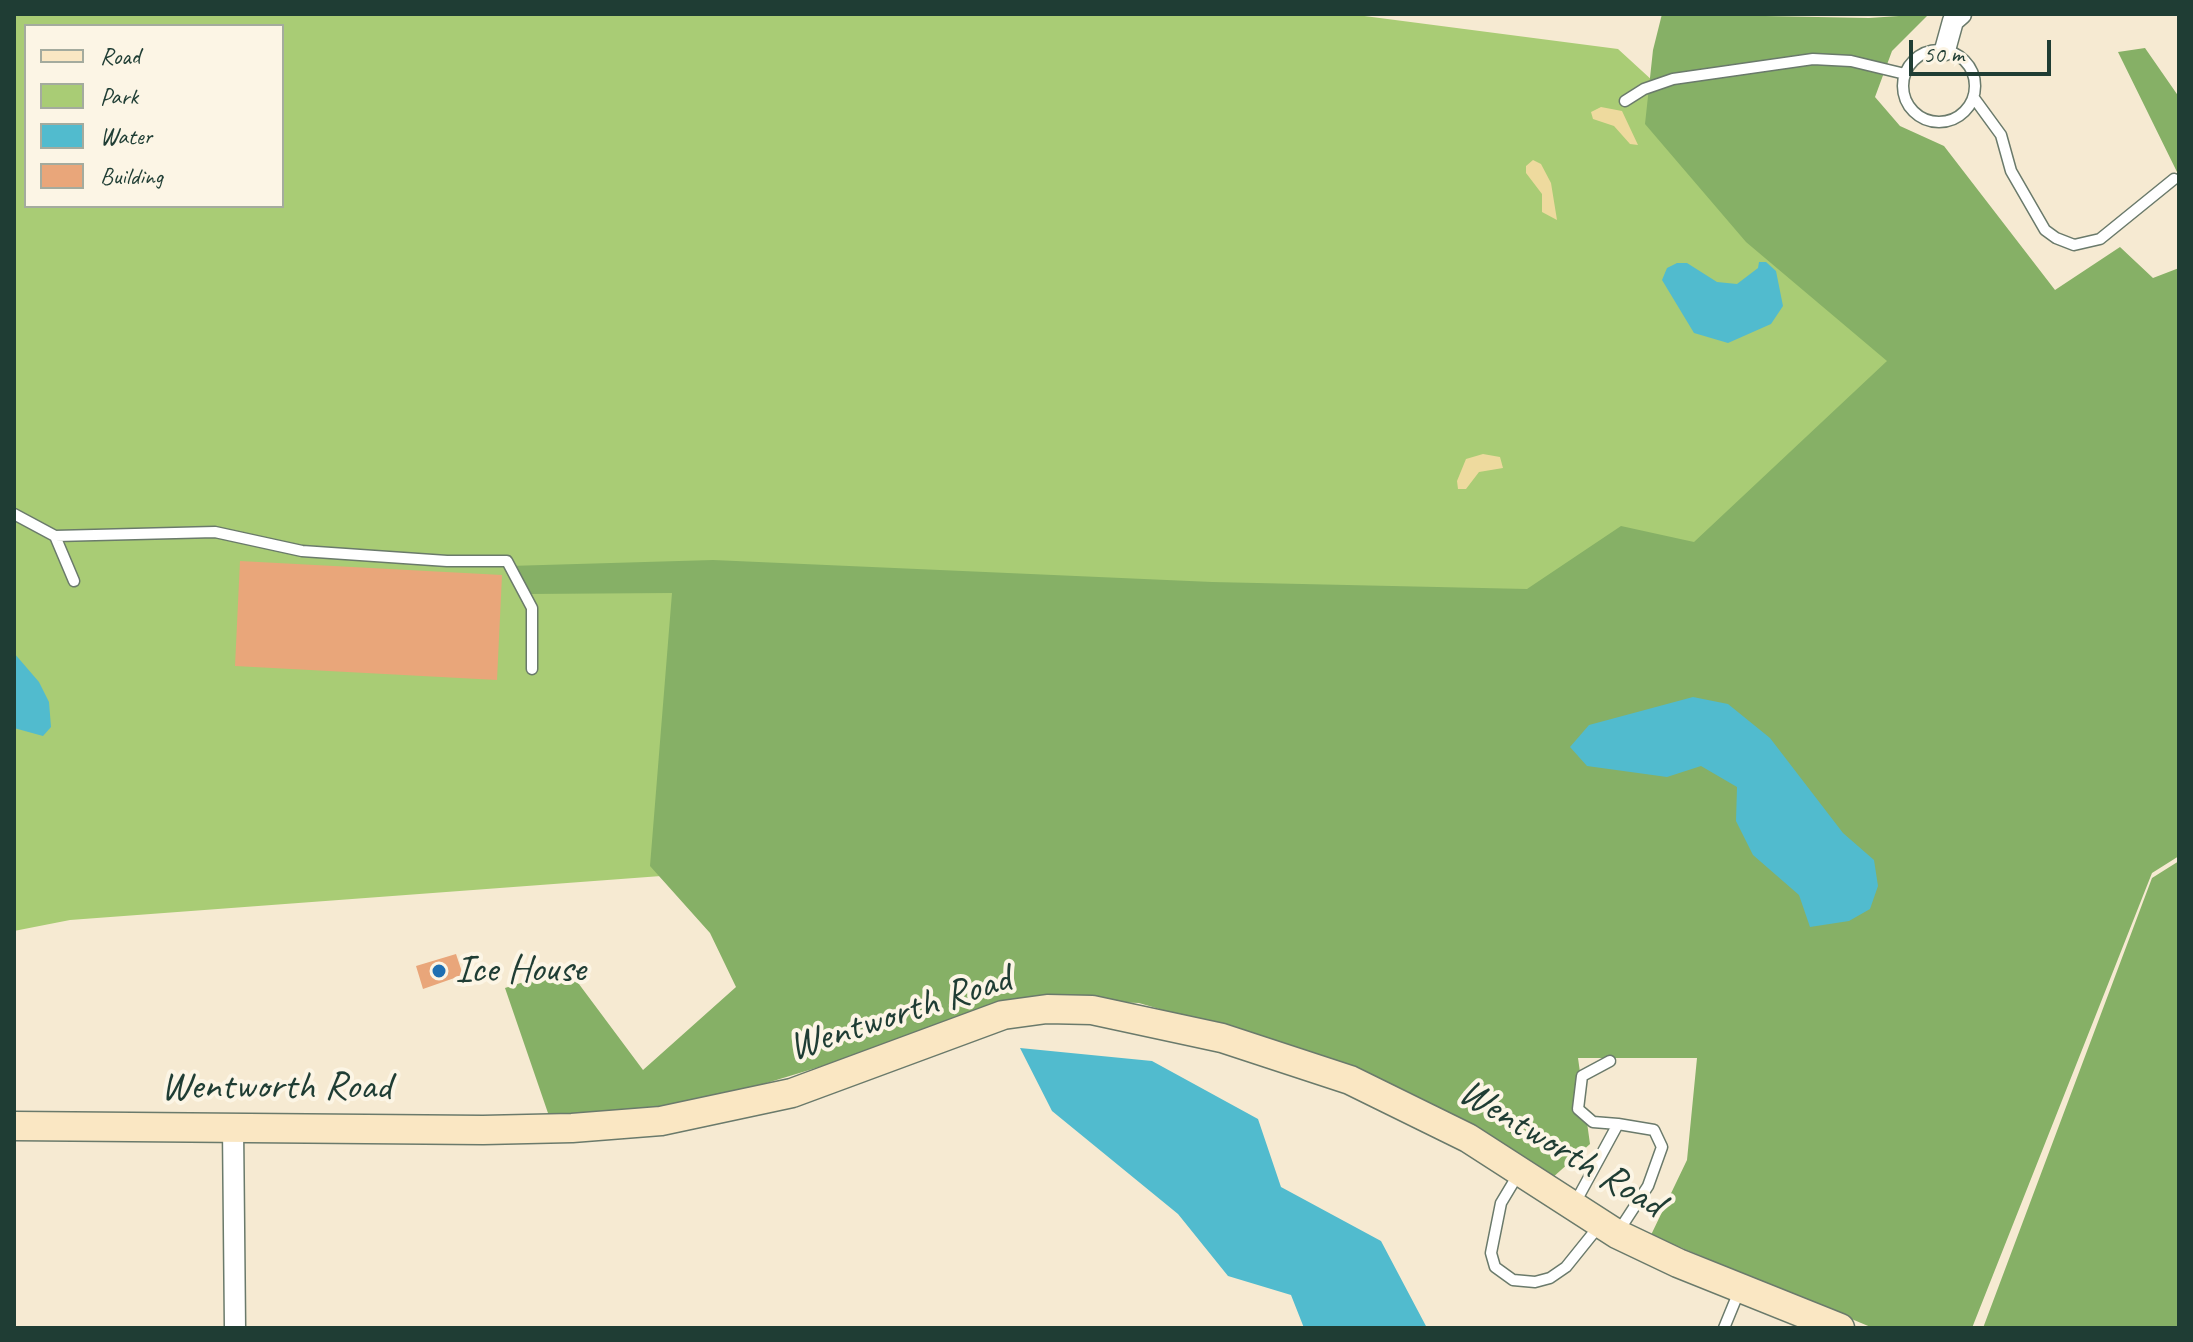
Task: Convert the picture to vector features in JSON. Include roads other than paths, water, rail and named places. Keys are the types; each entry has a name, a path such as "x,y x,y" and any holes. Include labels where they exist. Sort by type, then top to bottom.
{"main road":[{"name":"Wentworth Road","path":"14,1126 483,1130 572,1128 661,1121 792,1093 1003,1015 1047,1009 1092,1010 1135,1016 1222,1038 1350,1080 1430,1116 1609,1229 1740,1289 1840,1328"}],"street":[{"path":"1945,50 1953,21 1961,14"},
{"path":"233,1127 235,1328"}],"lane":[{"path":"1974,98 1956,118 1932,122 1913,111 1906,102 1905,74 1914,59 1925,52 1945,50 1961,56 1969,64 1975,76 1974,98 2001,135 2011,171 2045,230 2056,238 2074,245 2100,239 2174,179"},
{"path":"1625,101 1644,89 1673,79 1813,59 1851,61 1905,74"},
{"path":"14,514 55,536 215,532 302,551 447,561 507,561 532,608 532,669"},
{"path":"55,536 74,581"},
{"path":"1520,1172 1501,1203 1491,1253 1495,1267 1513,1280 1535,1282 1550,1278 1566,1267 1609,1229 1648,1186 1662,1147 1654,1130 1593,1122 1578,1109 1582,1076 1610,1061"},
{"path":"1573,1208 1618,1124"},
{"path":"1724,1328 1740,1289"}],"water":[{"path":"1759,262 1766,262 1776,271 1783,306 1771,324 1728,343 1694,333 1662,280 1667,268 1677,263 1687,263 1717,282 1737,284 1758,268"},
{"path":"14,653 39,682 49,702 51,727 43,736 14,728"},
{"path":"1693,697 1728,704 1770,738 1843,833 1874,860 1878,886 1870,909 1849,921 1810,927 1799,895 1753,855 1736,821 1737,787 1701,766 1667,777 1587,766 1570,747 1589,725"},
{"path":"1020,1048 1152,1061 1258,1119 1281,1187 1381,1241 1427,1328 1304,1328 1291,1295 1228,1276 1178,1214 1052,1111"}],"place":[{"name":"Ice House","path":"439,971"}]}
